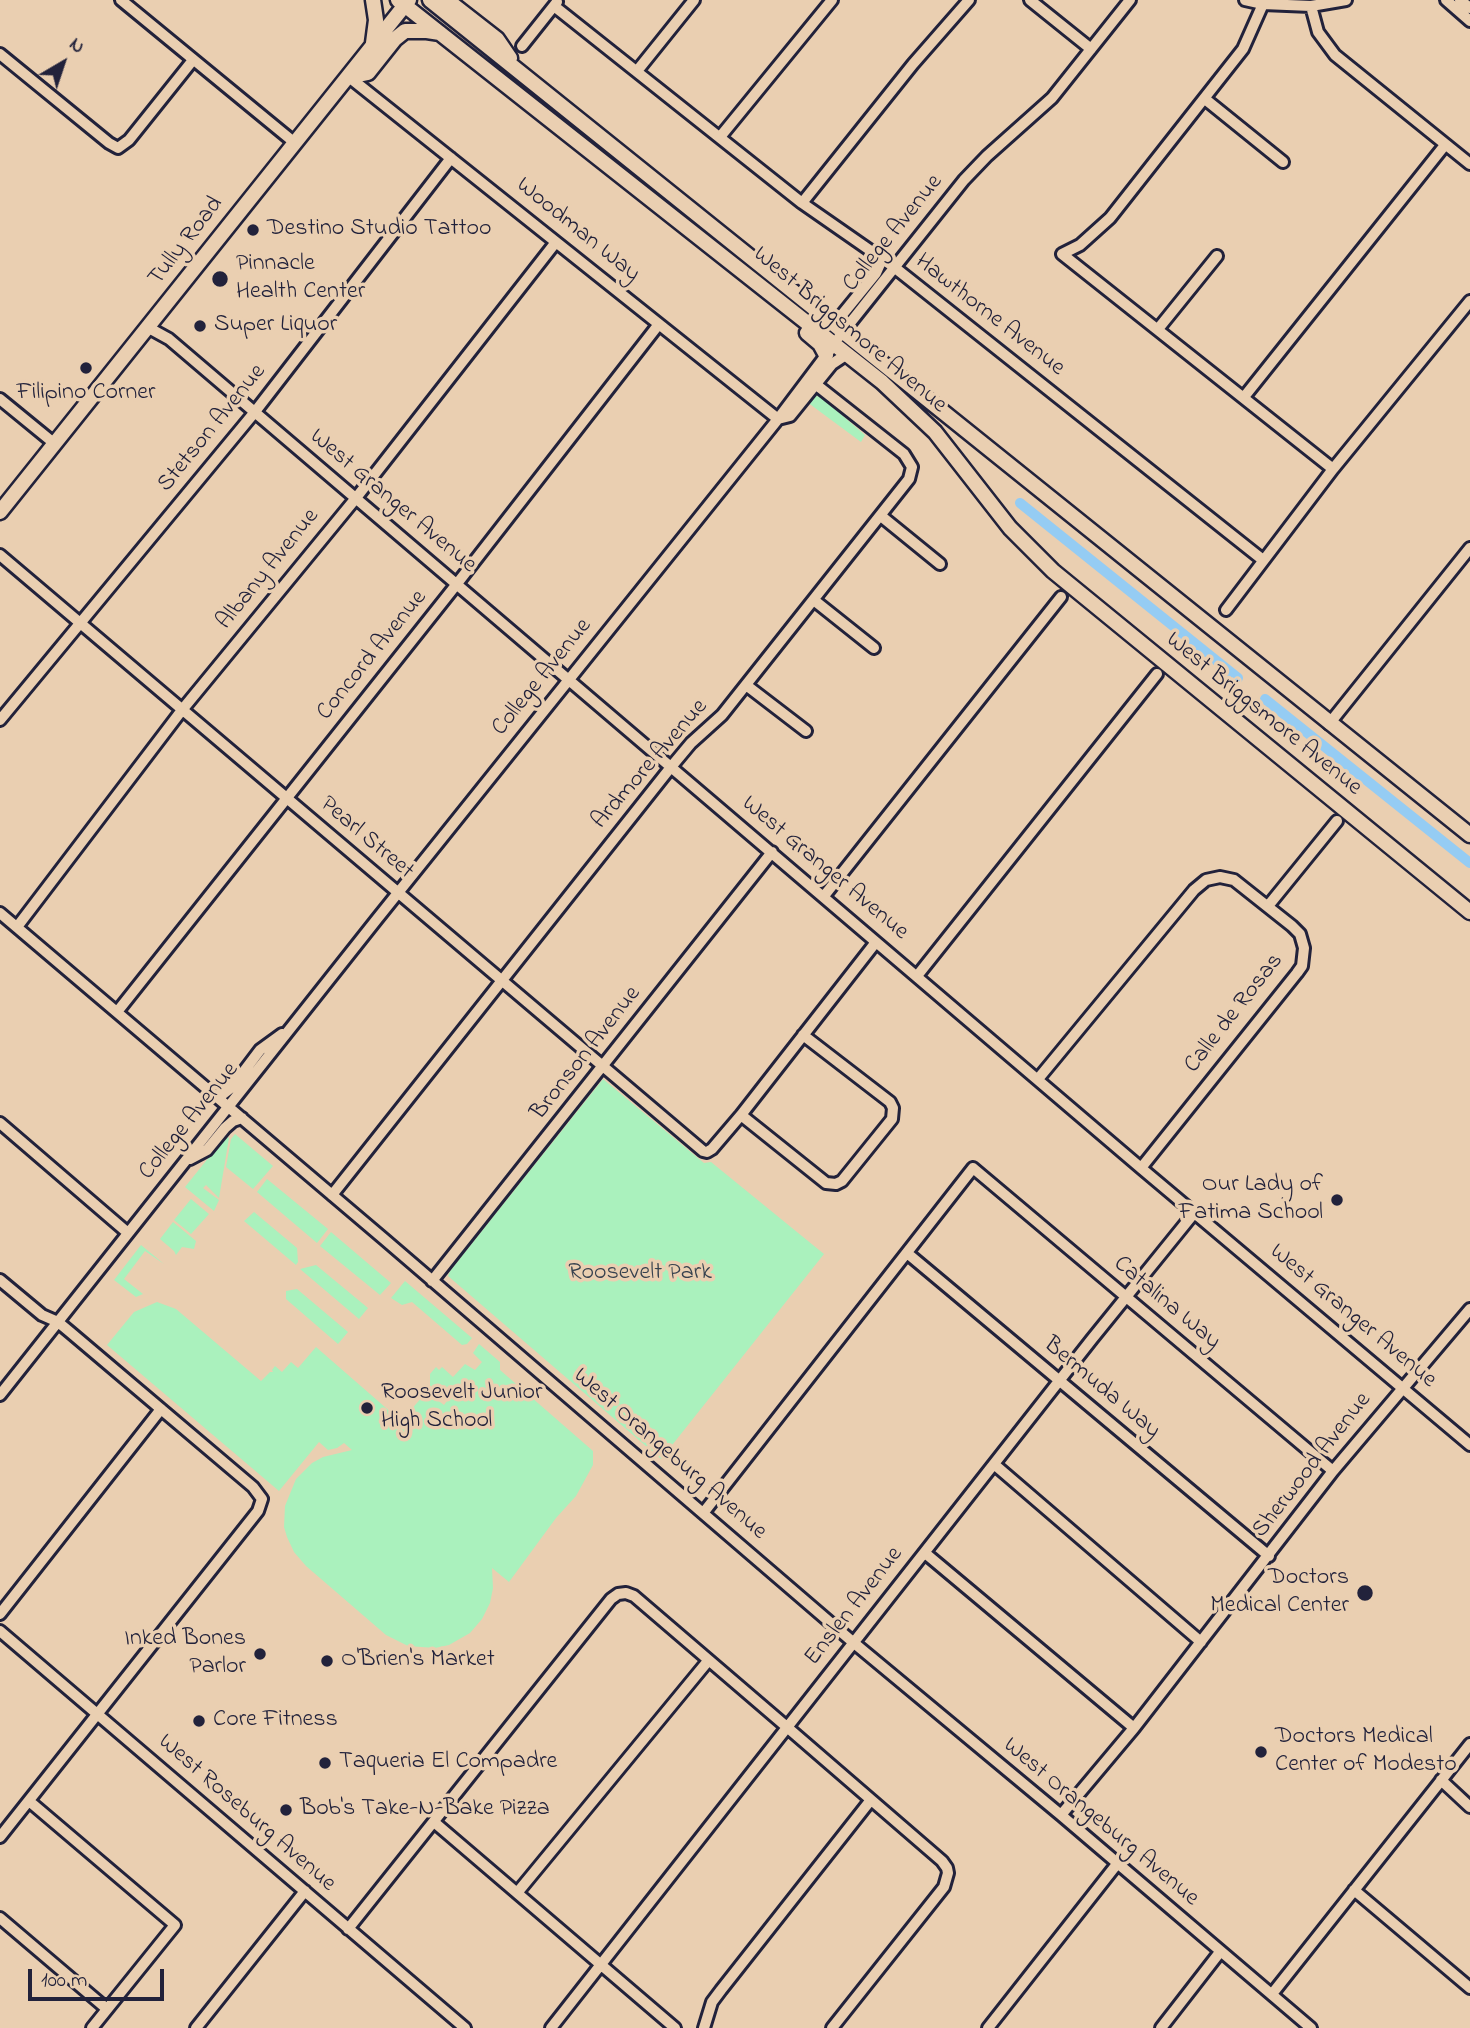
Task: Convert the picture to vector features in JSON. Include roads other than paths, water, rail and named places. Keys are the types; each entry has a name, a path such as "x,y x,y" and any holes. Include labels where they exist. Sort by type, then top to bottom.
{"main road":[{"path":"372,47 376,20 373,0"},
{"name":"West Briggsmore Avenue","path":"430,0 1470,835"},
{"path":"447,0 496,39 518,71"},
{"name":"Tully Road","path":"0,512 349,77 404,2"},
{"name":"West Briggsmore Avenue","path":"404,2 724,257 830,350 847,354 924,420 1010,528 1053,571 1470,912"},
{"path":"349,77 368,73 395,39 405,31 440,33"}],"street":[{"path":"121,0 295,143"},
{"path":"637,71 694,0"},
{"path":"720,137 832,0"},
{"path":"802,203 913,64 969,0"},
{"path":"1030,0 1091,49"},
{"name":"College Avenue","path":"0,1395 778,419 790,416 813,382 830,350 838,327 894,267 973,170 1052,98 1130,0"},
{"path":"1245,0 1263,4 1311,6 1346,0"},
{"path":"1446,0 1470,21"},
{"path":"1460,0 1470,8"},
{"path":"522,46 557,3"},
{"name":"Hawthorne Avenue","path":"557,3 802,203 894,267 1263,560"},
{"path":"1263,4 1243,49 1110,218 1080,245 1062,254 1333,469"},
{"path":"1311,6 1318,32 1335,55 1470,164"},
{"path":"0,54 109,144 118,148 129,140 193,60"},
{"name":"Woodman Way","path":"349,77 778,419"},
{"path":"1205,99 1283,162"},
{"path":"1244,397 1446,145"},
{"name":"Stetson Avenue","path":"0,720 254,413 451,158"},
{"name":"Albany Avenue","path":"17,928 182,710 356,498 556,242"},
{"path":"838,327 841,316 876,272 880,264 877,256"},
{"path":"1158,329 1217,256"},
{"path":"876,272 894,267"},
{"path":"1226,610 1333,469 1470,301"},
{"name":"Concord Avenue","path":"117,1012 659,324"},
{"name":"West Granger Avenue","path":"149,328 169,339 1470,1445"},
{"path":"813,382 847,354"},
{"name":"Ardmore Avenue","path":"332,1195 671,767 691,743 722,715 815,601 912,472 910,461 904,454 813,382"},
{"path":"0,398 55,444"},
{"path":"881,516 940,564"},
{"path":"1329,724 1470,548"},
{"name":"Pearl Street","path":"0,555 699,1148 706,1152 713,1147 741,1115"},
{"path":"824,896 1061,597"},
{"path":"815,601 874,648"},
{"path":"917,976 1157,674"},
{"path":"746,685 806,731"},
{"path":"1268,905 1336,821"},
{"name":"Bronson Avenue","path":"432,1281 772,852"},
{"name":"Calle de Rosas","path":"1038,1079 1200,883 1214,877 1229,878 1268,905 1300,934 1304,948 1302,966 1141,1168"},
{"name":"West Orangeburg Avenue","path":"0,913 704,1512 854,1643 1311,2028"},
{"path":"803,1035 890,1102 893,1114 842,1181 831,1184 826,1183 741,1115 803,1035 876,942"},
{"path":"216,1096 232,1087 260,1050 293,1025"},
{"path":"184,1163 207,1150 225,1128 242,1118"},
{"path":"0,1124 128,1233"},
{"name":"Catalina Way","path":"906,1253 973,1168 1333,1471"},
{"name":"Enslen Avenue","path":"551,2028 1194,1213"},
{"path":"704,1512 906,1253"},
{"name":"Bermuda Way","path":"906,1253 1269,1556"},
{"path":"0,1280 42,1315 58,1322 259,1493 262,1499 258,1511 0,1837"},
{"name":"Sherwood Avenue","path":"1061,1815 1134,1728 1333,1471 1470,1309"},
{"path":"0,1614 161,1409"},
{"path":"995,1465 1201,1642"},
{"path":"925,1553 1134,1728"},
{"path":"348,1929 611,1599 622,1592 634,1596 942,1861 948,1874 944,1887 832,2028"},
{"name":"West Roseburg Avenue","path":"0,1631 465,2028"},
{"path":"517,1894 708,1661"},
{"path":"1272,1994 1470,1744"},
{"path":"1441,1780 1470,1807"},
{"path":"29,1801 175,1925 92,2028"},
{"path":"704,2028 712,2003 721,1990 870,1801"},
{"path":"433,1822 675,2028"},
{"path":"988,2028 1116,1864"},
{"path":"1354,1890 1470,1988"},
{"path":"196,2028 305,1891"},
{"path":"0,1918 107,2009"},
{"path":"1160,2028 1220,1952"}],"waterway":[{"path":"1020,503 1238,678"},
{"path":"1265,699 1470,863"}],"place":[{"name":"Destino Studio Tattoo","path":"253,230"},
{"name":"Pinnacle Health Center","path":"220,279"},
{"name":"Super Liquor","path":"200,326"},
{"name":"Filipino Corner","path":"86,368"},
{"name":"Our Lady of Fatima School","path":"1337,1200"},
{"name":"Roosevelt Junior High School","path":"367,1408"},
{"name":"Doctors Medical Center","path":"1365,1593"},
{"name":"Inked Bones Parlor","path":"260,1654"},
{"name":"O'Brien's Market","path":"327,1661"},
{"name":"Core Fitness","path":"199,1721"},
{"name":"Doctors Medical Center of Modesto","path":"1261,1752"},
{"name":"Taqueria El Compadre","path":"325,1763"},
{"name":"Bob's Take-N-Bake Pizza","path":"286,1810"}],"park label":[{"name":"Roosevelt Park","path":"640,1274"}]}
